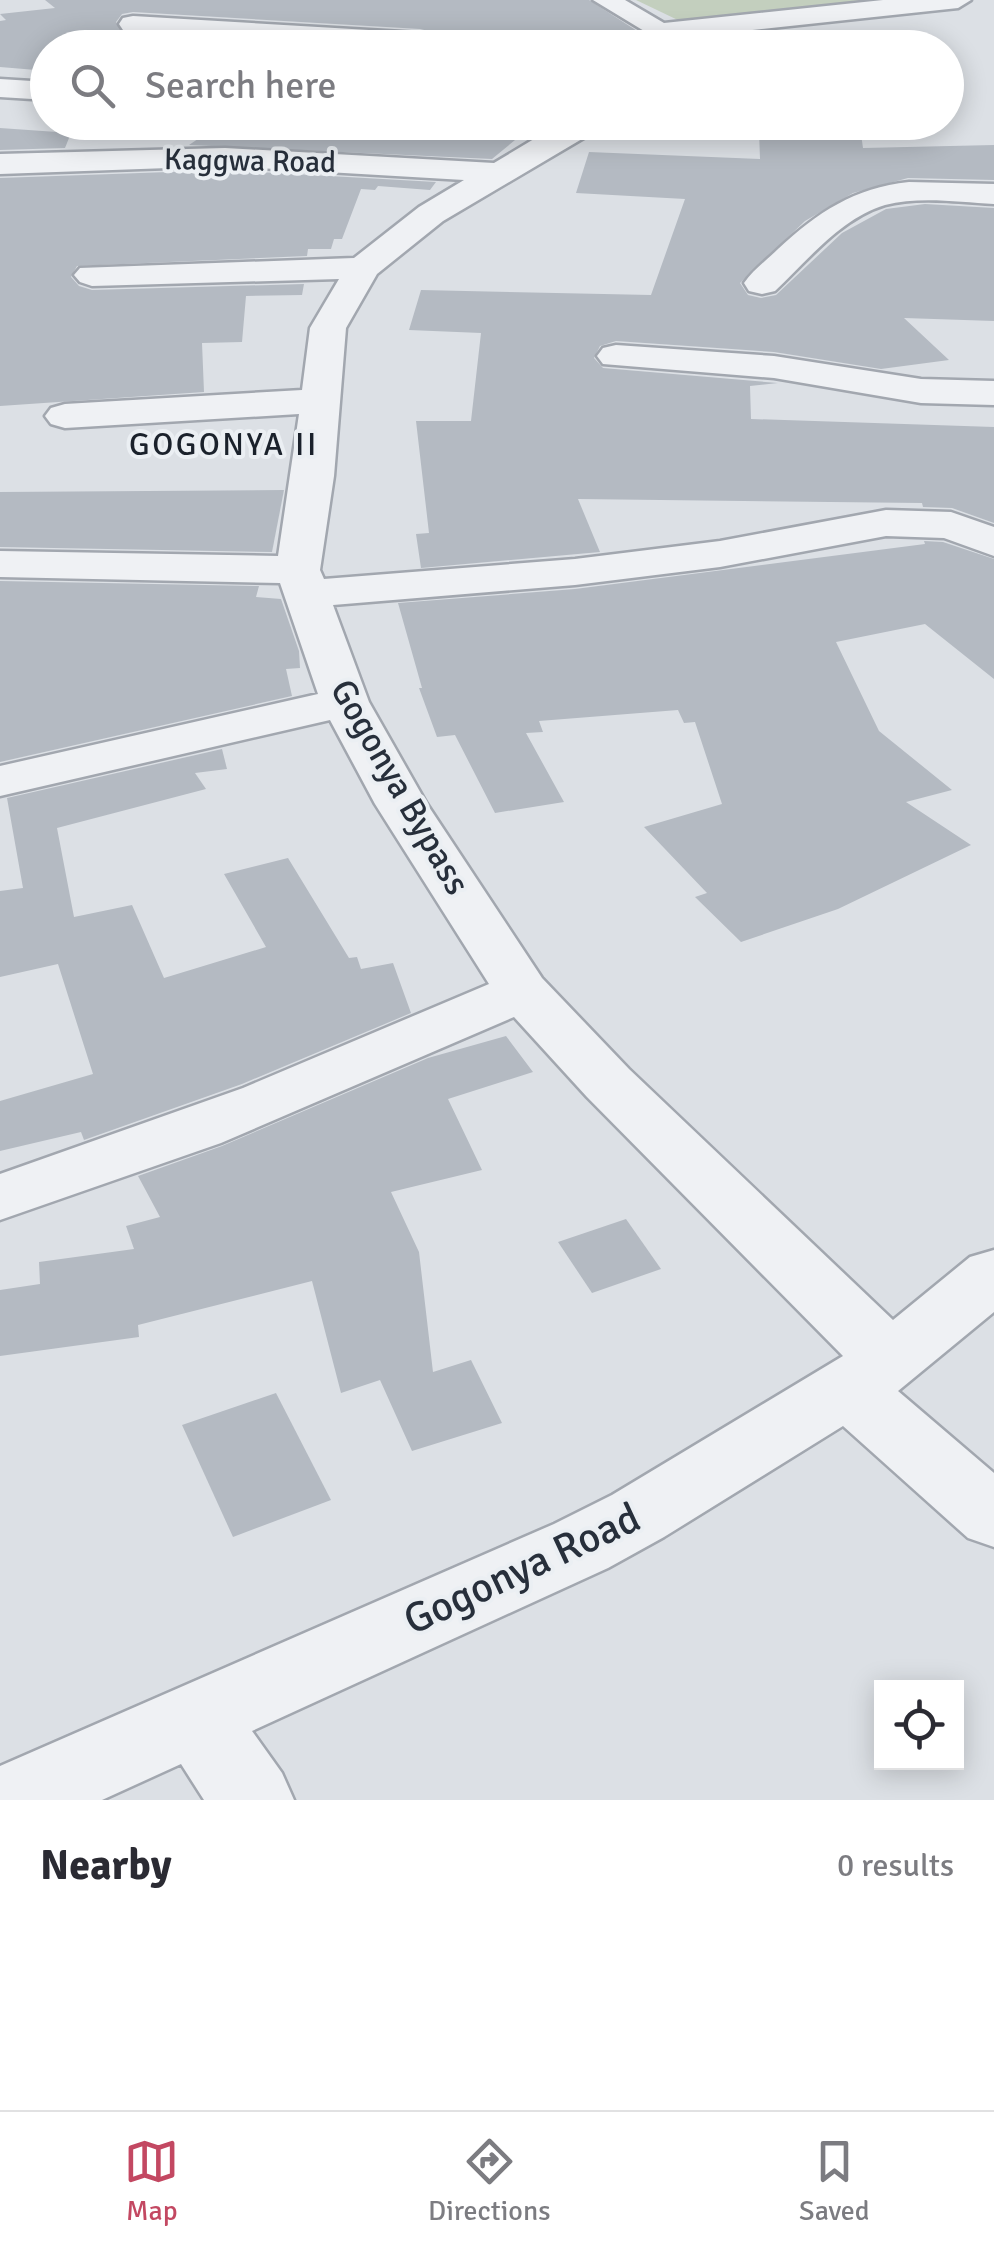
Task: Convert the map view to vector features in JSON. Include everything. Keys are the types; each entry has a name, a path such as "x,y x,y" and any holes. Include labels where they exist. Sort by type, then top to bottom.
{"street":[{"path":"606,0 645,30"},
{"path":"733,30 958,0"},
{"path":"133,24 234,30"},
{"path":"0,88 30,90"},
{"name":"Gogonya Bypass","path":"556,140 431,214 363,268 328,328 301,582 344,702 402,804 522,990 994,1517"},
{"name":"Kaggwa Road","path":"0,164 224,157 501,173"},
{"path":"762,283 840,216 860,204 908,193 994,194"},
{"path":"92,275 363,268"},
{"path":"616,356 774,366 921,391 994,393"},
{"path":"65,416 322,401"},
{"path":"0,564 301,582 576,572 720,554 886,523 951,525 994,543"},
{"path":"0,781 344,702"},
{"path":"0,1197 251,1110 372,1061 522,990"},
{"name":"Gogonya Road","path":"14,1800 581,1546 638,1516 869,1374 994,1274"},
{"path":"196,1719 252,1800"}],"green space":[{"path":"636,0 912,0 682,22"}],"building":[{"path":"45,0 589,0 636,30 424,30 133,12 122,14 116,22 121,30 30,30 30,70 0,67 0,21 6,20 0,14 55,8"},
{"path":"0,128 30,130 30,140 68,140 65,148 0,150"},
{"path":"196,140 515,140 492,159 189,145"},
{"path":"759,140 862,140 863,148 994,145 994,180 908,178 853,193 805,221 740,283 748,295 776,295 842,233 886,209 925,204 994,208 994,321 904,318 949,360 881,369 774,352 616,341 600,346 594,358 603,368 778,383 750,386 751,419 994,427 994,523 952,508 923,507 922,503 578,499 600,552 421,568 416,534 429,533 416,421 471,421 481,333 409,330 421,290 651,295 685,199 576,193 589,152 760,159"},
{"path":"225,170 436,182 430,190 378,186 375,190 361,189 342,239 334,239 331,249 308,249 307,256 77,266 71,277 79,286 92,290 304,284 302,295 246,296 242,342 202,343 204,392 0,406 0,178"},
{"path":"284,490 272,552 0,547 0,492"},
{"path":"924,541 943,542 994,559 994,679 925,624 836,642 879,731 952,790 906,802 971,845 838,909 741,942 695,897 707,893 644,827 722,804 695,722 684,723 678,710 539,721 543,732 526,733 564,802 495,813 455,735 437,737 419,688 398,603 575,589 925,544"},
{"path":"0,581 259,586 256,597 281,599 299,651 300,668 286,669 292,696 0,762"},
{"path":"222,749 227,769 195,773 206,789 57,828 74,917 132,905 164,978 266,947 224,874 288,858 349,958 357,957 361,969 393,963 411,1013 242,1084 84,1140 81,1132 0,1151 0,1101 93,1074 58,964 0,977 0,891 23,888 7,798"},
{"path":"506,1036 533,1072 448,1099 482,1170 391,1192 419,1252 433,1372 471,1360 502,1423 412,1451 380,1380 341,1393 312,1281 138,1325 139,1337 0,1356 0,1290 40,1284 39,1262 134,1249 126,1226 160,1217 138,1176 222,1146 428,1058"},
{"path":"626,1219 661,1269 592,1293 558,1242"},
{"path":"276,1393 331,1500 233,1537 182,1425"}],"district":[{"name":"GOGONYA II","path":"224,444"}]}
